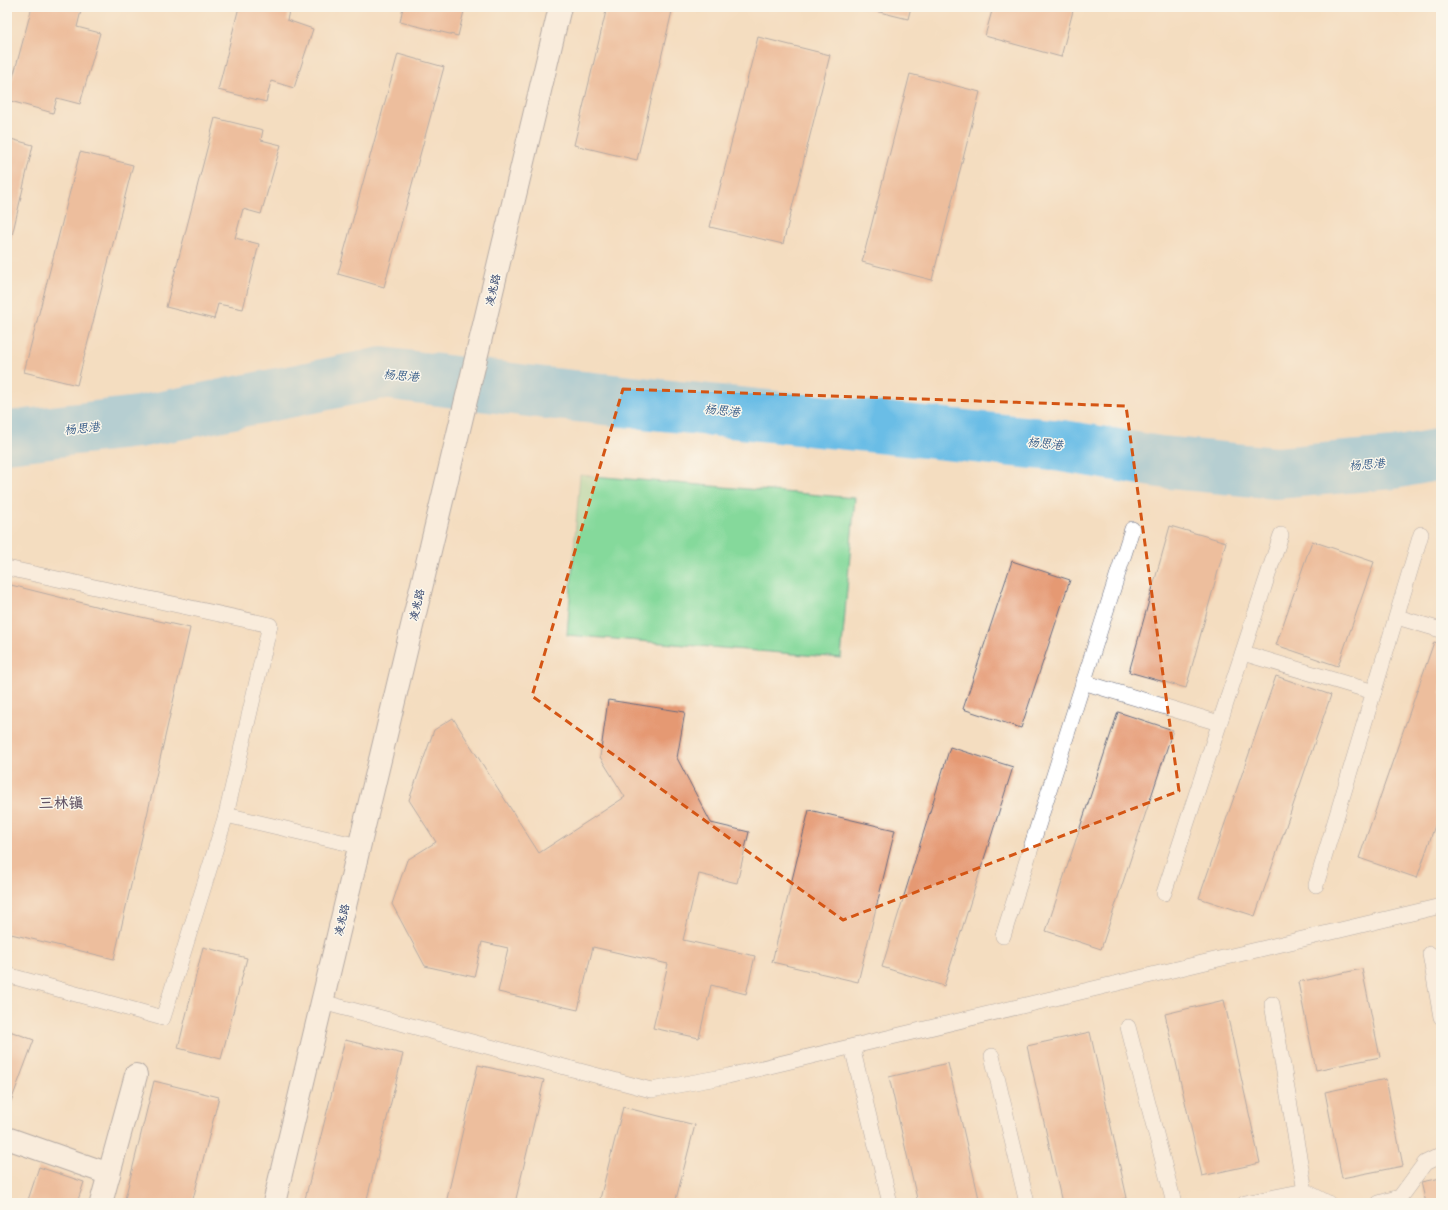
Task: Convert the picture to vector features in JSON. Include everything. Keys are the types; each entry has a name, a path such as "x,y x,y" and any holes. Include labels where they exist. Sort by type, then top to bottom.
{"street":[{"name":"凌兆路","path":"274,1203 560,7"},
{"path":"101,1203 136,1075"},
{"path":"7,1138 109,1174"}],"lane":[{"path":"1003,936 1132,529"},
{"path":"1316,885 1422,534"},
{"path":"1164,893 1281,535"},
{"path":"7,568 270,625 226,815 163,1018 7,975"},
{"path":"1396,617 1441,630"},
{"path":"1242,653 1374,692"},
{"path":"1084,682 1219,723"},
{"path":"226,815 360,846"},
{"path":"322,1002 651,1090 728,1076 1441,906"},
{"path":"1430,954 1441,1017"},
{"path":"1272,1004 1305,1191"},
{"path":"1128,1027 1174,1203"},
{"path":"852,1046 890,1203"},
{"path":"992,1056 1027,1203"},
{"path":"1379,1203 1400,1197 1425,1163 1441,1155"},
{"path":"1245,1203 1305,1191 1328,1203"}],"highlighted area":[{"path":"623,389 1126,406 1179,791 843,920 532,696"}],"green space":[{"path":"580,475 855,498 841,658 567,635"}],"building":[{"path":"32,7 82,7 77,27 100,33 80,104 57,98 53,113 7,100"},
{"path":"239,7 290,7 287,20 313,29 294,88 271,81 266,102 218,90"},
{"path":"403,7 465,7 458,36 400,22"},
{"path":"607,7 673,7 637,160 574,145"},
{"path":"859,7 911,7 908,19"},
{"path":"993,7 1074,7 1061,57 985,36"},
{"path":"758,37 830,55 783,244 710,227"},
{"path":"398,54 444,67 384,287 338,274"},
{"path":"910,74 980,92 932,280 862,262"},
{"path":"215,118 263,130 261,140 281,145 261,214 243,209 235,238 259,244 243,309 218,304 214,319 166,307"},
{"path":"7,138 33,145 8,253 7,253"},
{"path":"80,152 133,165 77,385 24,372"},
{"path":"1170,526 1226,542 1186,688 1129,672"},
{"path":"1312,541 1374,562 1338,666 1276,645"},
{"path":"1012,561 1070,580 1021,728 963,709"},
{"path":"7,584 190,628 114,959 7,933"},
{"path":"1434,642 1441,644 1441,808 1417,878 1359,858"},
{"path":"1276,676 1331,695 1255,916 1199,898"},
{"path":"608,700 685,712 677,758 711,823 749,832 737,883 699,874 683,940 755,956 746,994 711,985 699,1038 653,1028 668,964 593,947 578,1010 498,992 508,948 482,942 474,977 425,966 392,904 407,860 436,842 409,800 434,730 453,718 539,853 625,797 600,757"},
{"path":"1118,712 1173,730 1101,949 1046,931"},
{"path":"950,747 1013,767 944,986 882,967"},
{"path":"809,810 895,830 858,982 772,962"},
{"path":"203,947 247,958 221,1059 178,1048"},
{"path":"1362,969 1380,1057 1316,1070 1298,982"},
{"path":"1224,1000 1260,1163 1202,1176 1165,1014"},
{"path":"7,1030 34,1040 10,1104 7,1102"},
{"path":"1090,1032 1127,1198 1107,1203 1062,1203 1027,1046"},
{"path":"345,1040 403,1054 366,1203 304,1203"},
{"path":"948,1063 980,1203 918,1203 889,1077"},
{"path":"478,1065 544,1080 515,1203 446,1203"},
{"path":"1386,1079 1403,1166 1342,1178 1325,1092"},
{"path":"154,1081 219,1097 192,1203 124,1203"},
{"path":"623,1107 695,1125 675,1203 599,1203"},
{"path":"39,1167 84,1182 77,1203 27,1203"},
{"path":"1441,1178 1441,1203 1426,1203 1421,1182"}],"waterway":[{"name":"杨思港","path":"7,437 138,422 382,373 545,393 1062,446 1160,462 1276,473 1394,463 1441,454"}],"district":[{"name":"三林镇","path":"61,803"}]}
